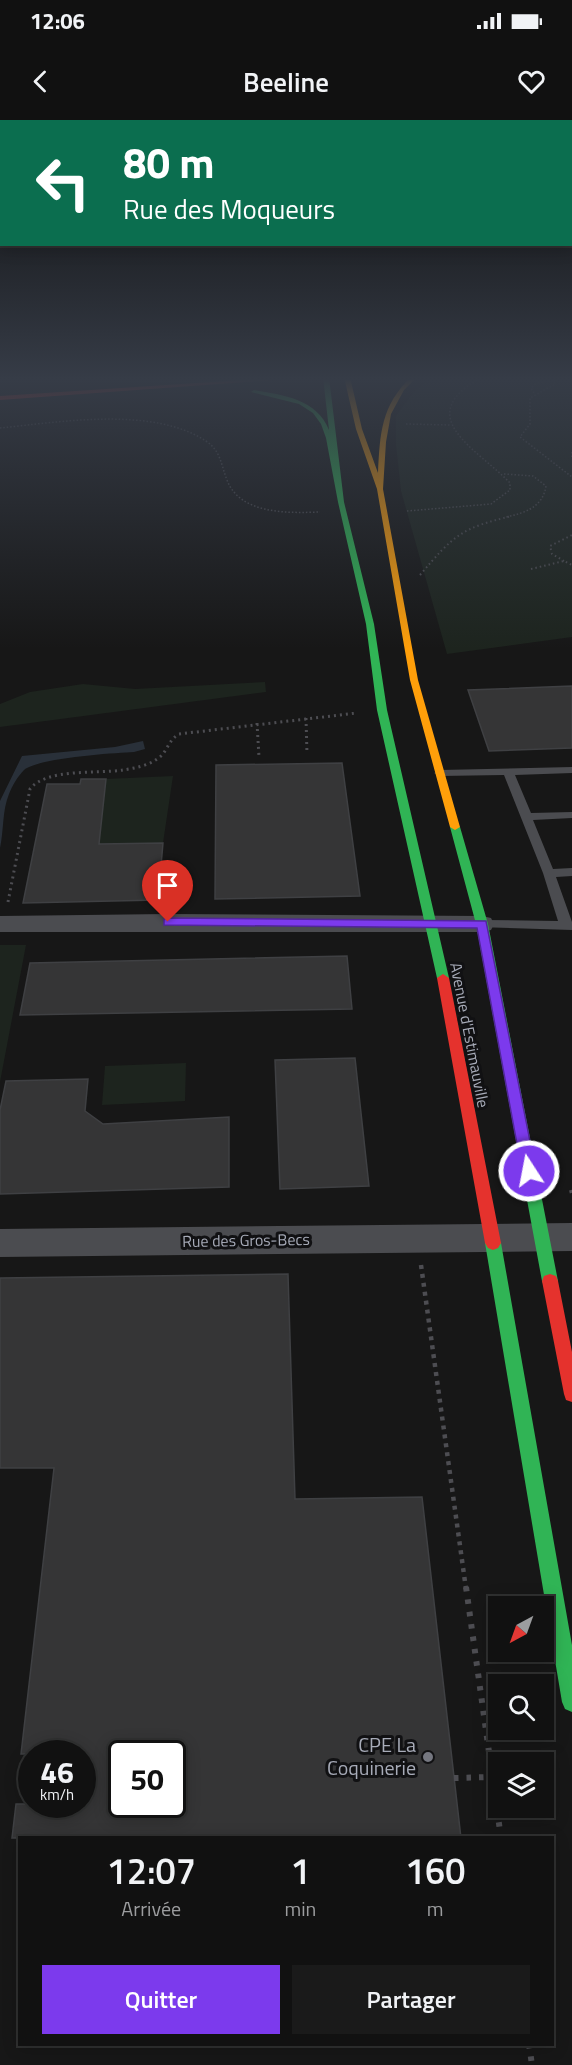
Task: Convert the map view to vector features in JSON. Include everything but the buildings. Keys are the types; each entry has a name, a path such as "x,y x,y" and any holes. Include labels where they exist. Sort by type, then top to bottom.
{"main road":[{"path":"333,468 341,502"},
{"name":"Avenue d'Estimauville","path":"337,468 341,502 370,624 382,710 432,922 492,1238 572,1702"},
{"name":"Avenue d'Estimauville","path":"372,468 380,489 414,680 482,924 557,1238 572,1394"},
{"path":"380,489 383,468"}],"street":[{"path":"3,918 482,924"},
{"name":"Rue des Gros-Becs","path":"0,1243 557,1238"}],"lane":[{"path":"440,773 572,770"},
{"path":"482,924 569,926 508,772"},
{"path":"525,817 572,815"},
{"path":"549,873 572,872"}],"path":[{"path":"225,468 232,491 248,502 286,512 323,512"},
{"path":"406,512 491,504 510,490 510,483 496,468"},
{"path":"429,565 447,544 470,527 524,512 544,499 546,486 543,481 525,473 504,474"},
{"path":"572,535 550,546 552,555 572,565"},
{"path":"531,569 564,561"},
{"path":"3,918 30,789 36,781 51,776 143,765 158,759 173,735 257,723 382,710"},
{"path":"306,718 307,754"},
{"path":"257,723 259,757"},
{"path":"417,1238 489,1752"},
{"path":"454,1778 488,1777"},
{"path":"498,1818 501,1836"},
{"path":"529,2046 532,2065"}],"shaded area":[{"path":"398,468 572,468 572,637 447,654 401,491"},
{"path":"265,682 266,692 0,727 0,704 30,692 83,684 135,689"},
{"path":"143,741 145,749 134,752 59,759 24,770 13,784 7,800 0,848 0,801 22,756 115,747"},
{"path":"173,776 163,843 120,844 96,863 106,779"},
{"path":"0,945 26,945 0,1082"},
{"path":"186,1063 185,1101 102,1105 105,1066"}],"traffic: fast":[{"path":"335,468 341,502"},
{"path":"337,468 341,502 370,624 382,710 443,978"},
{"path":"455,827 482,924 550,1281"},
{"path":"493,1243 572,1702"}],"traffic: slow":[{"path":"373,468 380,489 414,680 455,827"},
{"path":"380,489 381,468"}],"traffic: jam":[{"path":"443,978 493,1243"},
{"path":"550,1281 572,1394"}],"place":[{"name":"CPE La Coquinerie","path":"428,1757"}],"route":[{"path":"168,922 482,924 529,1171"}]}
